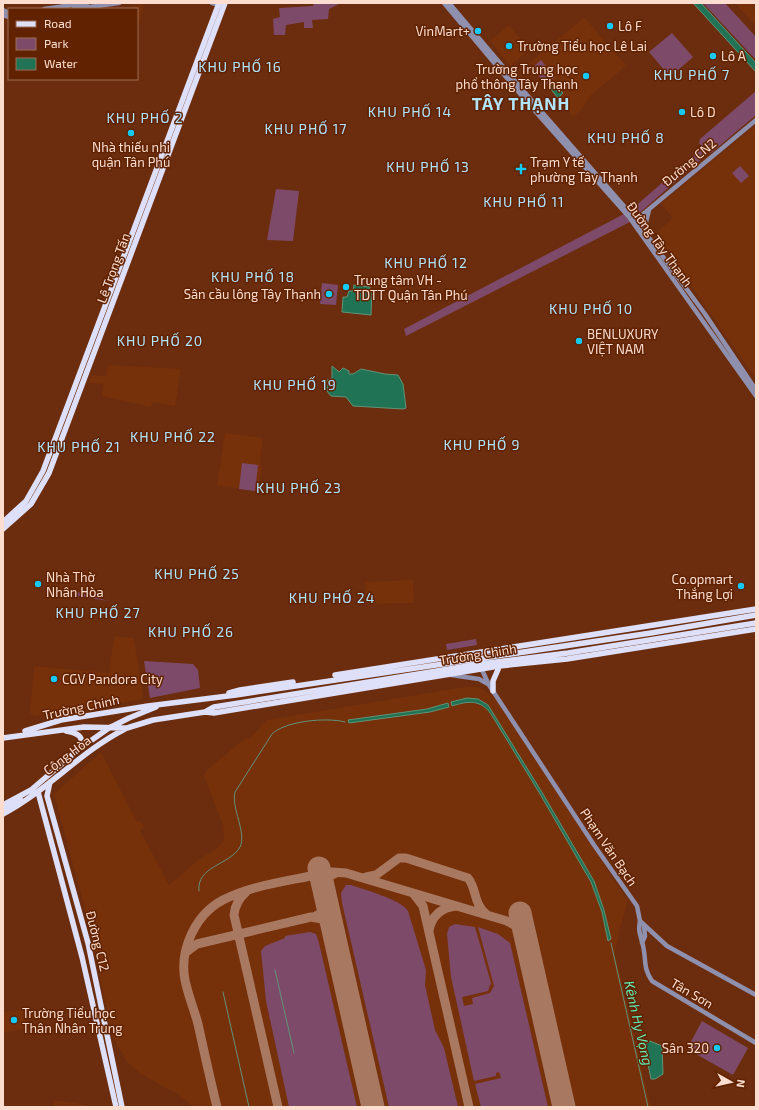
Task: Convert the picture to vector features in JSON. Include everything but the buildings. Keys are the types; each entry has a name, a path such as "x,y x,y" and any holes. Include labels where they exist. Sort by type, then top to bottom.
{"main road":[{"name":"Lê Trọng Tấn","path":"3,522 26,501 44,471 221,4"},
{"name":"Lê Trọng Tấn","path":"3,529 18,517 34,499 52,465 221,4"},
{"name":"Trường Chinh","path":"3,736 27,731 61,720 223,696 240,690 478,655 756,609"},
{"name":"Trường Chinh","path":"478,655 651,633 756,615"},
{"name":"Trường Chinh","path":"205,712 214,707 481,667 756,623"},
{"name":"Trường Chinh","path":"500,664 567,659 756,629"},
{"path":"478,655 481,667"},
{"path":"493,691 493,681 500,664"},
{"name":"Trường Chinh","path":"3,736 84,727 127,728 153,720 205,712 214,713 292,701 449,675 481,667"},
{"path":"283,696 292,701"},
{"name":"Trường Chinh","path":"109,728 124,720 164,705"},
{"path":"38,792 40,786 77,755 82,743 80,736 75,733 62,730 64,725 61,720"},
{"path":"124,720 127,728"},
{"path":"109,728 114,735"},
{"name":"Cộng Hòa","path":"3,810 14,804 79,749 109,728"},
{"name":"Cộng Hòa","path":"3,814 23,803 87,753 127,728"},
{"name":"Đường C12","path":"50,782 47,796 88,943 122,1107"},
{"name":"Đường C12","path":"38,792 82,957 116,1107"},
{"name":"Cộng Hòa","path":"3,805 23,795"},
{"path":"32,796 40,800"},
{"name":"Cộng Hòa","path":"14,804 23,803"}],"street":[{"path":"74,8 87,3"},
{"path":"81,6 119,3"},
{"path":"212,3 221,4"},
{"name":"Đường Tây Thạnh","path":"444,3 636,220 655,250 756,396"},
{"name":"Đường Tây Thạnh","path":"449,3 507,75 629,217 705,314 756,390"},
{"name":"Đường CN2","path":"636,220 756,120"},
{"path":"646,234 646,222 649,210"},
{"name":"Phạm Văn Bạch","path":"481,667 489,685 594,845 637,906 640,921 644,926 670,948 756,995"},
{"path":"449,675 479,679 489,685"},
{"name":"Tân Sơn","path":"640,921 639,937 642,943 644,966 652,981 756,1043"},
{"name":"Tân Sơn","path":"642,943 645,936 644,926"}],"shaded area":[{"path":"735,3 756,3 756,26 736,4"},
{"path":"144,4 138,29 138,8 123,8"},
{"name":"Trường Trung học phổ thông Tây Thạnh","path":"582,19 586,19 626,66 590,96 581,110 573,117 528,64"},
{"name":"Trường Tiểu học Lê Lai","path":"509,25 529,50 510,66 490,41"},
{"path":"756,125 756,379 655,234 673,218 661,204"},
{"path":"108,365 181,369 175,406 152,402 151,407 102,396 104,384 89,383 91,375 106,376"},
{"path":"225,433 263,438 260,458 262,469 258,488 255,491 217,485"},
{"path":"413,580 414,603 366,604 365,582"},
{"path":"114,636 134,638 143,699 36,716 30,713 34,666 109,673"},
{"path":"464,687 478,687 494,697 628,901 620,928 615,953 651,1107 193,1107 173,1091 140,1073 127,1062 113,1037 87,916 54,794 101,752 137,822 141,821 144,828 140,830 169,885 198,860 216,849 224,840 223,825 204,775 207,770 243,740 251,737 267,720"},
{"name":"Trường Tiểu học Thân Nhân Trung","path":"25,1010 26,1028 3,1033 3,1012"},
{"path":"55,1100 98,1107 53,1107"}],"green space":[{"path":"314,3 341,3 329,9 328,19 312,20 313,28 304,28 304,22 286,25 285,35 274,35 273,19 280,17 279,8 313,6"},
{"path":"703,3 725,3 756,37 756,60"},
{"path":"672,33 693,57 670,77 649,52"},
{"path":"541,60 555,77 546,85 532,68"},
{"path":"756,91 756,115 711,153 708,152 699,143 700,139"},
{"path":"700,150 705,156 637,215 632,209"},
{"path":"740,166 749,176 741,183 732,173"},
{"path":"276,189 299,191 293,241 267,240"},
{"path":"624,214 630,222 406,336 404,329"},
{"name":"Sân cầu lông Tây Thạnh","path":"322,283 338,285 336,305 320,304"},
{"path":"242,463 258,465 255,491 239,489"},
{"path":"74,591 108,601 73,595"},
{"path":"476,639 477,645 447,650 446,644"},
{"path":"144,661 193,664 198,670 200,688 150,698"},
{"path":"346,885 351,885 373,892 390,899 408,911 426,970 425,985 435,1030 444,1048 458,1107 389,1107 342,903 341,893"},
{"path":"455,924 475,927 491,983 488,991 462,997 464,1006 473,1004 472,998 490,993 494,986 478,927 498,934 510,943 548,1107 481,1107 475,1084 501,1078 499,1072 496,1073 496,1076 474,1081 451,977 447,934 449,927"},
{"path":"310,932 316,934 319,943 357,1107 289,1107 266,1001 261,951 265,946 285,938 285,936"},
{"name":"Sân 320","path":"702,1021 748,1048 733,1075 687,1049"}],"water":[{"path":"693,3 701,3 756,63 756,72"},
{"path":"554,83 563,93 558,98 550,88"},
{"path":"354,285 370,287 369,292 372,292 371,315 342,312 343,297 347,297 349,291 353,291"},
{"path":"332,366 339,372 343,368 349,371 349,374 353,374 361,369 398,375 403,384 406,408 353,406 346,397 331,396 327,391 327,380 332,379"},
{"path":"467,698 478,699 488,705 594,881 604,910 611,939 608,941 602,912 591,882 491,714 483,706 473,702 452,706 451,702"},
{"path":"448,703 449,707 430,712 349,723 348,720 427,709"},
{"path":"650,1041 662,1046 663,1074 655,1079 651,1079 645,1049 646,1044"}],"waterway":[{"path":"199,891 199,883 203,876 215,866 229,858 240,847 242,835 235,805 235,792 272,734 286,726 307,721 328,720 345,722"},
{"name":"Kênh Hy Vọng","path":"611,943 648,1107"},
{"path":"275,970 294,1053"},
{"path":"223,992 249,1107"}],"taxiway":[{"path":"366,877 376,875 399,858 406,858 468,878 473,887 477,901 486,914"},
{"path":"217,1107 198,1024 186,986 184,968 187,945 198,923 213,906 223,900 234,895 271,884 332,872 346,873 507,921 516,926 526,938"},
{"path":"324,889 328,877 336,873"},
{"path":"246,892 238,902 234,915 278,1107"},
{"path":"413,893 423,906 469,1107"},
{"path":"314,917 323,912 327,905"},
{"path":"429,931 432,921 438,913 447,908 457,906"},
{"path":"185,953 197,944 311,917 322,919 332,927"}],"runway":[{"path":"319,868 373,1107"},
{"path":"520,913 564,1107"}],"place":[{"name":"Lô F","path":"610,26"},
{"name":"VinMart+","path":"478,31"},
{"name":"Trường Tiểu học Lê Lai","path":"509,46"},
{"name":"Lô A","path":"713,56"},
{"name":"Trường Trung học phổ thông Tây Thạnh","path":"586,76"},
{"name":"Lô D","path":"682,112"},
{"name":"Nhà thiếu nhi quận Tân Phú","path":"131,133"},
{"name":"Trạm Y tế phường Tây Thạnh","path":"521,169"},
{"name":"Trung tâm VH - TDTT Quận Tân Phú","path":"346,287"},
{"name":"Sân cầu lông Tây Thạnh","path":"329,294"},
{"name":"BENLUXURY VIỆT NAM","path":"579,341"},
{"name":"Nhà Thờ Nhân Hòa","path":"38,584"},
{"name":"Co.opmart Thắng Lợi","path":"741,586"},
{"name":"CGV Pandora City","path":"54,679"},
{"name":"Trường Tiểu học Thân Nhân Trung","path":"14,1020"},
{"name":"Sân 320","path":"717,1048"}],"district":[{"name":"KHU PHỐ 16","path":"240,66"},
{"name":"KHU PHỐ 7","path":"692,74"},
{"name":"TÂY THẠNH","path":"521,103"},
{"name":"KHU PHỐ 14","path":"410,111"},
{"name":"KHU PHỐ 2","path":"145,117"},
{"name":"KHU PHỐ 17","path":"306,128"},
{"name":"KHU PHỐ 8","path":"626,137"},
{"name":"KHU PHỐ 13","path":"428,166"},
{"name":"KHU PHỐ 11","path":"524,201"},
{"name":"KHU PHỐ 12","path":"426,262"},
{"name":"KHU PHỐ 18","path":"253,276"},
{"name":"KHU PHỐ 10","path":"591,308"},
{"name":"KHU PHỐ 20","path":"160,340"},
{"name":"KHU PHỐ 19","path":"295,384"},
{"name":"KHU PHỐ 22","path":"173,436"},
{"name":"KHU PHỐ 9","path":"482,444"},
{"name":"KHU PHỐ 21","path":"79,446"},
{"name":"KHU PHỐ 23","path":"299,487"},
{"name":"KHU PHỐ 25","path":"197,573"},
{"name":"KHU PHỐ 24","path":"332,597"},
{"name":"KHU PHỐ 27","path":"98,612"},
{"name":"KHU PHỐ 26","path":"191,631"}]}
